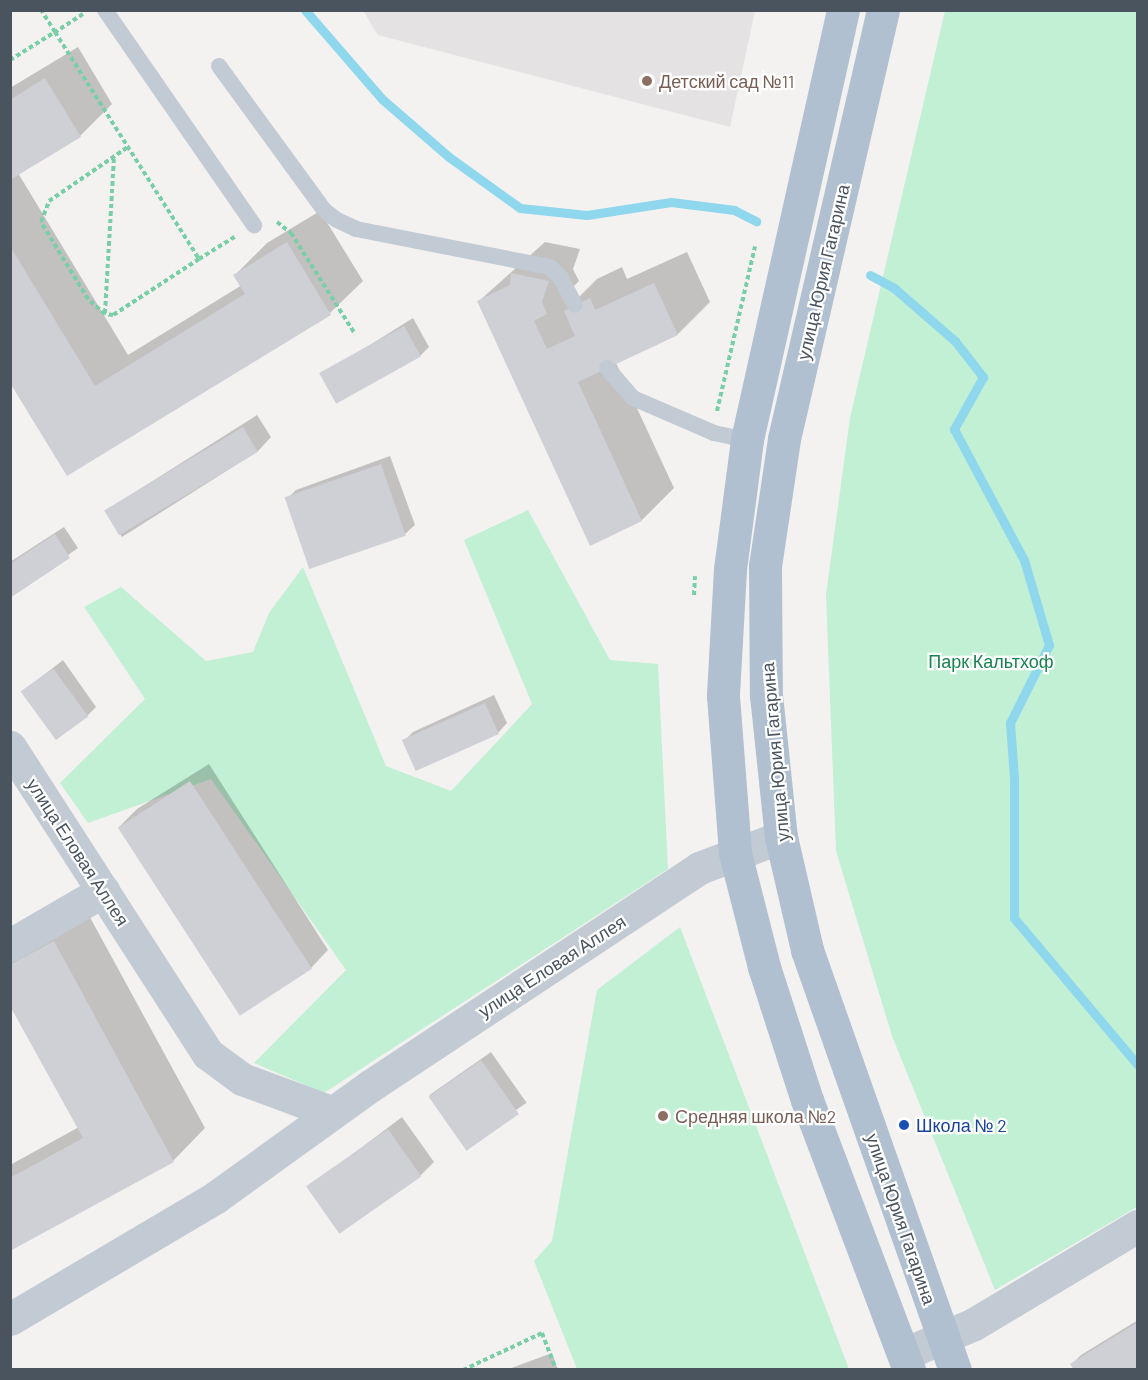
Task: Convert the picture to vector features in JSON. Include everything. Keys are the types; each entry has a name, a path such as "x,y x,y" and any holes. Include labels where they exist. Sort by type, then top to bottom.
{"main road":[{"name":"улица Юрия Гагарина","path":"843,10 747,440 730,569 723,696 735,853 764,967 807,1100 906,1362"},
{"name":"улица Юрия Гагарина","path":"883,10 784,439 765,566 766,695 782,837 807,950 955,1370"}],"street":[{"name":"улица Еловая Аллея","path":"10,747 208,1054 243,1079 331,1112"},
{"name":"улица Еловая Аллея","path":"10,1319 216,1197 331,1112 689,875 735,853 782,837"},
{"path":"10,945 103,891"},
{"path":"906,1362 943,1338 1137,1226"}],"lane":[{"path":"105,10 254,225"},
{"path":"219,66 324,210 337,220 356,229 541,264 561,278 575,305"},
{"path":"607,368 633,398 714,434 747,440"}],"path":[{"path":"41,10 199,260"},
{"path":"10,60 89,10"},
{"path":"128,147 49,201 41,222 88,298 105,314 113,315 254,225 271,219 291,233 355,334"},
{"path":"105,314 114,156"},
{"path":"463,1370 542,1333 556,1370"}],"shaded area":[{"name":"Детский сад №11","path":"755,11 730,127 378,35 364,12"}],"green space":[{"name":"Парк Кальтхоф","path":"945,11 1138,11 1137,1207 995,1290 892,1036 836,851 826,595 850,418"},
{"path":"528,510 610,660 658,664 668,869 324,1093 254,1063 346,970 211,779 88,823 60,783 145,699 84,607 121,587 206,661 253,652 269,613 303,567 386,766 451,791 532,704 464,540"},
{"name":"Средняя школа №2","path":"680,927 849,1369 577,1369 534,1261 552,1241 597,990"}],"building":[{"path":"45,78 81,137 10,180 10,100"},
{"path":"287,242 331,315 67,476 10,383 10,246 95,386 245,294 233,275"},
{"path":"511,273 549,281 542,302 547,314 534,321 547,349 575,336 564,311 590,298 595,310 654,283 678,335 578,382 642,521 590,546 477,301 510,285"},
{"path":"404,326 421,357 336,404 319,373"},
{"path":"243,427 258,452 119,535 104,510"},
{"path":"381,464 406,536 309,569 285,497"},
{"path":"55,534 70,558 10,598 10,564"},
{"path":"53,668 88,717 56,740 21,692"},
{"path":"485,703 499,734 416,771 402,740"},
{"path":"190,781 312,969 240,1016 118,828"},
{"path":"54,941 174,1162 10,1251 10,1178 83,1138 10,1006 10,965"},
{"path":"481,1060 519,1114 466,1151 429,1097"},
{"path":"388,1129 421,1177 339,1234 306,1186"},
{"path":"1138,1322 1138,1370 1074,1370 1070,1364"}],"waterway":[{"path":"305,10 382,99 449,157 520,208 587,215 671,202 734,210 756,221"},
{"path":"870,275 894,288 955,341 983,377 954,429 1024,560 1049,645 1010,723 1014,778 1014,918 1138,1065"}],"place":[{"name":"Детский сад №11","path":"647,81"},
{"name":"Средняя школа №2","path":"663,1116"},
{"name":"Школа № 2","path":"904,1125"}]}
